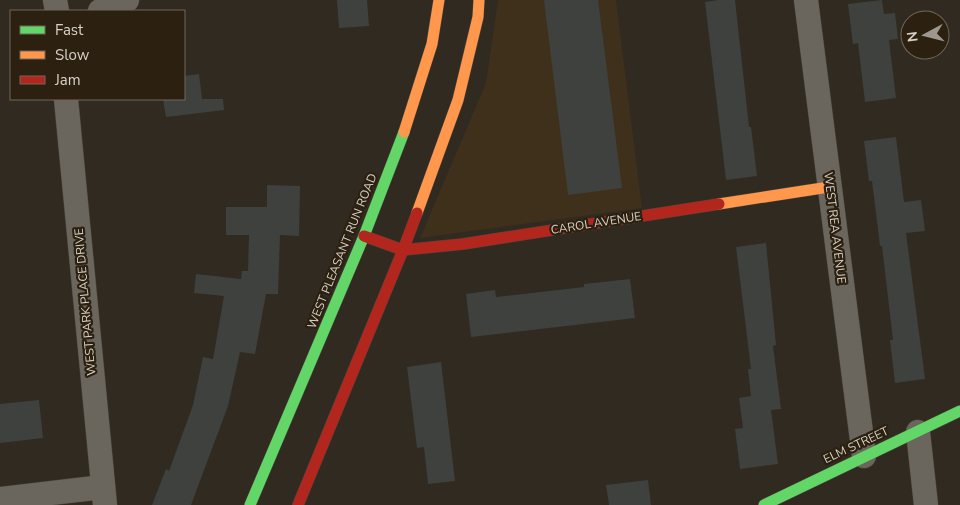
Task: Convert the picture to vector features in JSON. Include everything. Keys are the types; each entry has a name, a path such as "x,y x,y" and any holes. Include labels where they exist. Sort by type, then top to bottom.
{"main road":[{"name":"WEST PLEASANT RUN ROAD","path":"250,505 364,236 412,110 432,44 438,0"},
{"path":"298,505 403,250 458,100 478,18 479,0"},
{"name":"CAROL AVENUE","path":"364,236 403,250 463,244 829,188"},
{"name":"ELM STREET","path":"764,505 960,412"}],"street":[{"path":"102,10 127,0"},
{"name":"WEST REA AVENUE","path":"806,0 864,456"},
{"name":"WEST PARK PLACE DRIVE","path":"66,100 104,496"},
{"path":"918,432 926,505"},
{"path":"0,499 104,496"}],"shaded area":[{"path":"498,0 616,0 642,208 420,238 486,83"}],"building":[{"path":"337,0 367,0 369,26 339,28"},
{"path":"544,0 598,0 622,188 568,195"},
{"path":"735,0 749,127 751,127 757,176 726,180 705,2"},
{"path":"882,0 884,14 895,13 898,39 889,40 896,98 865,102 858,43 853,44 848,4"},
{"path":"199,74 202,99 223,99 224,110 166,117 163,100 185,100 185,76"},
{"path":"896,137 904,202 921,200 925,231 906,233 925,379 895,383 890,340 893,340 882,246 880,246 872,181 869,181 864,141"},
{"path":"267,185 300,186 299,236 280,235 278,294 266,294 255,354 240,352 228,406 191,505 152,505 166,469 169,471 193,405 203,357 213,359 224,296 194,293 196,274 241,279 242,271 248,271 249,235 226,235 226,207 267,207"},
{"path":"766,243 776,345 773,346 781,409 771,410 778,464 740,469 735,429 743,428 739,398 751,396 748,369 751,369 736,247"},
{"path":"630,279 635,318 471,337 466,294 495,290 496,297 584,287 584,284"},
{"path":"441,362 455,481 428,484 424,447 417,448 407,367"},
{"path":"39,400 43,438 0,443 0,404"},
{"path":"648,480 651,505 609,505 606,485"}],"traffic: fast":[{"path":"250,505 364,236 404,132"},
{"path":"764,505 960,411"}],"traffic: slow":[{"path":"404,132 432,44 439,0"},
{"path":"417,213 458,100 478,17 479,0"},
{"path":"719,204 829,187"}],"traffic: jam":[{"path":"364,236 403,250 463,244 719,204"},
{"path":"298,505 417,213"}]}
